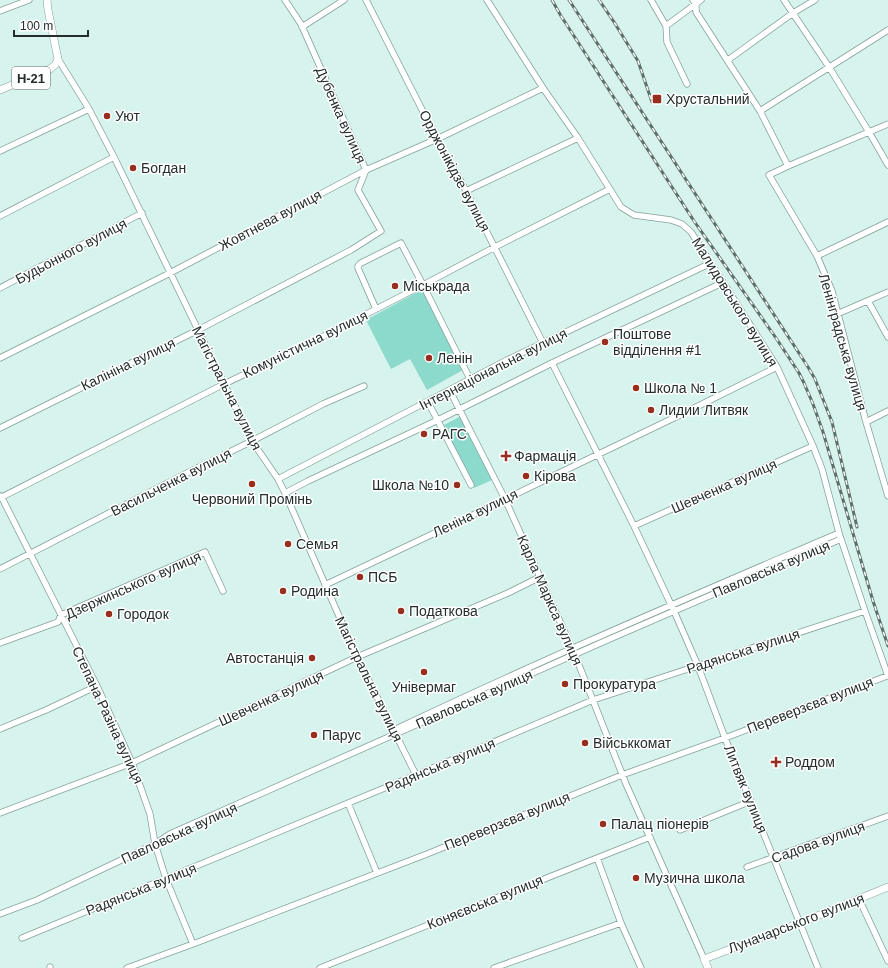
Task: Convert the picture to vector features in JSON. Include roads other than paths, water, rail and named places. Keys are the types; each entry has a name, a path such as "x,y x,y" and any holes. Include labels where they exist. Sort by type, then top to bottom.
{"main road":[{"name":"Магістральна вулиця","path":"47,0 58,59"},
{"name":"Н-21","path":"0,90 50,69 55,65 58,59"},
{"name":"Луначарського вулиця","path":"704,959 800,923 888,887"},
{"name":"Карла Маркса вулиця","path":"704,959 708,968"}],"street":[{"path":"0,11 29,0"},
{"name":"Дубенка вулиця","path":"285,0 302,27 366,170 358,190 381,231"},
{"path":"302,27 344,0"},
{"name":"Орджонікідзе вулиця","path":"366,0 436,139 466,191 543,343"},
{"name":"Малидовського вулиця","path":"487,0 543,88 578,138 621,207 634,215 671,220 682,224 691,232 777,368 814,446 822,469 840,536 888,676"},
{"path":"651,0 666,26 666,42 687,84"},
{"path":"666,26 695,2 701,0"},
{"path":"784,0 829,67 888,165"},
{"path":"728,60 793,13 815,0"},
{"path":"695,2 696,12 760,111 788,166 888,124"},
{"path":"760,111 888,30"},
{"name":"Магістральна вулиця","path":"58,59 89,109 114,157 252,442 278,479 357,657 416,775"},
{"name":"Жовтнева вулиця","path":"0,358 170,273 366,170 436,139 543,88"},
{"path":"0,151 89,109"},
{"path":"466,191 578,138"},
{"path":"0,216 114,157"},
{"name":"Ленінградська вулиця","path":"788,166 769,175 817,256 832,291 866,422 888,496"},
{"name":"Комуністична вулиця","path":"0,497 224,384 302,347 610,189"},
{"name":"Будьонного вулиця","path":"0,288 142,213"},
{"path":"817,256 888,222"},
{"name":"Калініна вулиця","path":"0,428 198,330 351,250 381,231"},
{"path":"376,309 358,266 360,263 400,243 423,285 470,380"},
{"name":"Інтернаціональна вулиця","path":"278,479 543,343 711,264"},
{"name":"Інтернаціональна вулиця","path":"285,493 722,283"},
{"path":"837,314 888,292"},
{"path":"868,301 888,337"},
{"name":"Литвяк вулиця","path":"552,364 634,526 674,611 698,666 725,738 818,968"},
{"name":"Леніна вулиця","path":"325,585 777,368"},
{"name":"Васильченка вулиця","path":"0,569 324,404 364,386"},
{"name":"Карла Маркса вулиця","path":"450,390 505,499 572,648 622,775 704,959"},
{"path":"428,402 471,485"},
{"path":"866,422 888,411"},
{"name":"Шевченка вулиця","path":"634,526 814,446"},
{"name":"Степана Разіна вулиця","path":"0,497 97,686 132,762 150,814 155,844 166,879 193,944"},
{"name":"Павловська вулиця","path":"395,732 453,702 572,648 671,605 840,536"},
{"name":"Павловська вулиця","path":"0,914 37,900 155,844 170,834 395,732 575,655 840,536"},
{"name":"Дзержинського вулиця","path":"0,643 58,622 61,615 205,552 223,592"},
{"name":"Шевченка вулиця","path":"0,813 132,762 357,657 508,593 540,577"},
{"name":"Радянська вулиця","path":"22,938 593,700 865,611"},
{"name":"Переверзєва вулиця","path":"127,968 427,854 622,775 725,738 888,676"},
{"path":"0,729 97,686"},
{"path":"680,830 751,801"},
{"path":"348,803 377,873"},
{"name":"Садова вулиця","path":"748,867 888,816"},
{"name":"Коняєвська вулиця","path":"320,968 650,838"},
{"path":"597,858 621,923 641,968"},
{"path":"859,899 888,961"},
{"path":"494,968 621,923"}],"railway":[{"path":"552,0 694,221 799,373 813,404 823,432 873,601 888,646"},
{"path":"569,0 815,379 832,422 857,527"},
{"path":"599,0 638,61 652,102"}],"place":[{"name":"Хрустальний","path":"657,99"},
{"name":"Уют","path":"107,116"},
{"name":"Богдан","path":"133,168"},
{"name":"Міськрада","path":"395,286"},
{"name":"Поштове відділення #1","path":"605,342"},
{"name":"Ленін","path":"429,358"},
{"name":"Школа № 1","path":"636,388"},
{"name":"Лидии Литвяк","path":"651,410"},
{"name":"РАГС","path":"424,434"},
{"name":"Фармація","path":"506,456"},
{"name":"Кірова","path":"526,476"},
{"name":"Червоний Промінь","path":"252,484"},
{"name":"Школа №10","path":"457,485"},
{"name":"Семья","path":"288,544"},
{"name":"ПСБ","path":"360,577"},
{"name":"Родина","path":"283,591"},
{"name":"Податкова","path":"401,611"},
{"name":"Городок","path":"109,614"},
{"name":"Автостанція","path":"312,658"},
{"name":"Універмаг","path":"424,672"},
{"name":"Прокуратура","path":"565,684"},
{"name":"Парус","path":"314,735"},
{"name":"Військкомат","path":"585,743"},
{"name":"Роддом","path":"776,762"},
{"name":"Палац піонерів","path":"603,824"},
{"name":"Музична школа","path":"636,878"}]}
